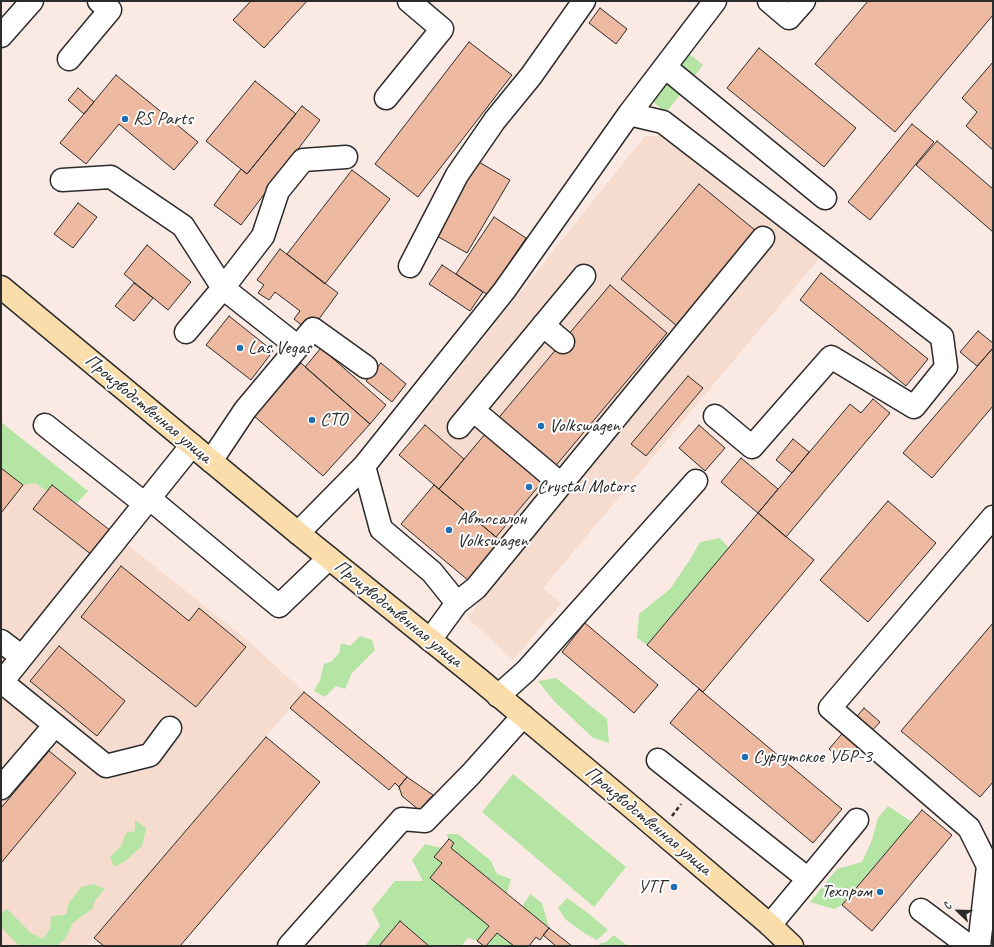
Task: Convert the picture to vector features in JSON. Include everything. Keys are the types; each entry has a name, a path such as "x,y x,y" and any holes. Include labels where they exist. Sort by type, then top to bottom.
{"main road":[{"name":"Производственная улица","path":"1,287 298,533 523,716 770,925 792,946"}],"street":[{"path":"1,36 32,1"},
{"path":"69,59 110,10 99,1"},
{"path":"386,98 442,29 409,1"},
{"path":"410,266 457,175 495,120 531,76 584,1"},
{"path":"298,533 364,466 504,291 629,114 715,1"},
{"path":"769,1 789,18 804,1"},
{"path":"665,67 826,198"},
{"path":"629,114 663,122 942,336 946,367 914,407 831,357 752,447 715,416"},
{"path":"186,332 223,288 263,236 278,190 303,160 346,157"},
{"path":"62,180 112,177 182,226 223,288 298,347"},
{"path":"430,640 457,602 476,588 561,484 598,427 646,369 763,238"},
{"path":"459,427 584,276"},
{"path":"543,325 563,342"},
{"path":"211,461 245,410 313,329 366,367"},
{"path":"473,410 561,484"},
{"path":"45,425 147,501 279,606 329,558"},
{"path":"170,728 150,755 106,766 1,682 192,445"},
{"path":"364,466 381,529 432,572 457,602"},
{"path":"498,696 526,671 696,481"},
{"path":"979,946 990,863 969,828 830,708 993,517"},
{"path":"1,640 22,657"},
{"path":"289,946 402,819 425,821 471,774 523,716"},
{"path":"1,788 54,724"},
{"path":"658,760 808,879"},
{"path":"770,925 857,820"},
{"path":"921,910 969,946"},
{"path":"983,946 993,933"}],"shaded area":[{"path":"645,136 668,136 822,255 543,588 561,603 513,660 468,618 484,596 469,581 401,524 434,485 399,455 424,425 418,420"},
{"path":"1,444 246,639 304,692 86,946 1,946"}],"green space":[{"path":"687,52 703,65 692,79 681,71 682,58"},
{"path":"662,85 673,85 682,92 666,113 651,100"},
{"path":"1,422 88,491 76,504 52,485 47,491 35,483 23,485 1,468"},
{"path":"720,538 729,548 647,645 637,638 639,614 670,589 700,542"},
{"path":"360,636 372,640 375,650 352,673 345,689 336,686 325,697 314,691 320,680 324,664 331,662 339,653 341,643 350,646"},
{"path":"556,678 607,719 609,743 593,738 554,701 538,681"},
{"path":"513,774 626,867 594,907 482,812"},
{"path":"888,806 912,822 842,905 834,909 810,902 837,869 862,862 872,840 878,818"},
{"path":"135,820 146,828 142,846 124,862 114,867 110,857 121,846 126,833 135,831"},
{"path":"446,834 458,834 491,861 497,874 511,879 507,893 451,848 454,843"},
{"path":"425,844 442,848 442,863 489,926 477,941 468,938 461,946 429,946 400,921 379,946 365,946 380,926 372,909 395,881 423,881 412,860"},
{"path":"94,884 105,889 95,900 93,908 73,923 65,939 57,946 19,946 1,927 1,914 7,909 31,933 43,939 50,929 51,916 66,915 68,904 81,887"},
{"path":"530,894 542,903 549,928 522,907"},
{"path":"567,898 608,930 597,940 584,933 565,919 558,908"},
{"path":"497,933 514,946 486,946"},
{"path":"614,935 628,946 600,946 599,944 606,942"}],"building":[{"path":"251,1 307,1 264,48 233,20"},
{"path":"868,1 993,1 993,15 895,132 815,64"},
{"path":"600,8 627,29 616,44 589,23"},
{"path":"469,42 512,75 418,197 375,164"},
{"path":"759,48 856,128 824,167 727,88"},
{"path":"993,62 993,150 966,126 977,112 962,98"},
{"name":"RS Parts","path":"116,75 198,142 174,170 119,124 86,164 60,143"},
{"path":"255,81 296,114 247,174 206,141"},
{"path":"78,88 94,102 84,114 68,100"},
{"path":"302,106 320,120 241,225 214,205 241,169 247,174"},
{"path":"912,124 934,142 870,220 848,202"},
{"path":"937,141 993,189 993,232 916,165"},
{"path":"477,161 510,180 467,253 435,235"},
{"path":"352,170 390,199 325,284 287,254"},
{"path":"699,184 756,231 677,326 621,279"},
{"path":"78,203 97,217 73,248 54,234"},
{"path":"494,217 526,238 488,295 456,274"},
{"path":"147,245 191,282 168,310 124,274"},
{"path":"280,249 338,293 316,323 305,328 294,319 300,311 275,292 269,300 258,293 264,285 257,280"},
{"path":"442,265 483,292 470,311 429,284"},
{"path":"821,273 928,359 906,386 800,300"},
{"path":"134,283 153,298 134,321 115,306"},
{"path":"610,285 667,333 496,537 439,489"},
{"name":"Las Vegas","path":"229,316 273,351 251,380 206,345"},
{"path":"978,331 993,343 993,348 977,366 960,352"},
{"path":"321,348 386,405 370,424 305,367"},
{"path":"993,348 993,406 932,478 903,453"},
{"name":"СТО","path":"301,363 370,424 323,476 254,416"},
{"path":"381,363 406,384 392,402 366,381"},
{"path":"688,376 703,388 646,456 631,444"},
{"path":"873,399 890,413 786,537 758,513 850,404 861,413"},
{"path":"425,425 464,459 439,489 399,455"},
{"path":"699,425 725,448 705,471 679,448"},
{"path":"793,439 809,452 792,473 776,460"},
{"path":"741,458 778,489 758,513 721,482"},
{"path":"1,468 23,485 1,513"},
{"path":"52,485 111,531 92,555 33,509"},
{"name":"Автосалон Volkswagen","path":"434,485 502,542 469,581 401,524"},
{"path":"888,501 936,543 868,622 820,580"},
{"path":"758,513 814,560 703,692 647,645"},
{"path":"121,566 189,621 199,608 246,647 196,707 81,617"},
{"path":"585,623 658,685 634,713 562,652"},
{"path":"993,623 993,782 980,797 901,731"},
{"path":"59,646 125,701 97,736 30,681"},
{"name":"Сургутское УБР-3","path":"699,689 842,809 813,843 670,723"},
{"path":"304,692 407,777 399,787 395,783 389,790 290,708"},
{"path":"864,708 880,722 844,762 829,749"},
{"path":"266,737 320,782 180,946 104,946 94,938"},
{"path":"49,751 76,773 1,863 1,808"},
{"path":"407,777 433,795 419,810 402,796 399,787"},
{"path":"922,810 952,835 872,931 842,905"},
{"path":"449,839 454,843 451,848 549,928 540,940 536,937 529,946 514,946 497,933 486,946 477,941 489,926 430,878 442,863 434,857"},
{"path":"400,921 429,946 379,946"},
{"path":"549,928 572,946 556,946 543,935"}],"place":[{"name":"RS Parts","path":"125,119"},
{"name":"Las Vegas","path":"240,348"},
{"name":"СТО","path":"312,420"},
{"name":"Volkswagen","path":"541,426"},
{"name":"Crystal Motors","path":"529,487"},
{"name":"Автосалон Volkswagen","path":"449,530"},
{"name":"Сургутское УБР-3","path":"745,757"},
{"name":"УТГ","path":"674,887"},
{"name":"Техпром","path":"880,892"}]}
